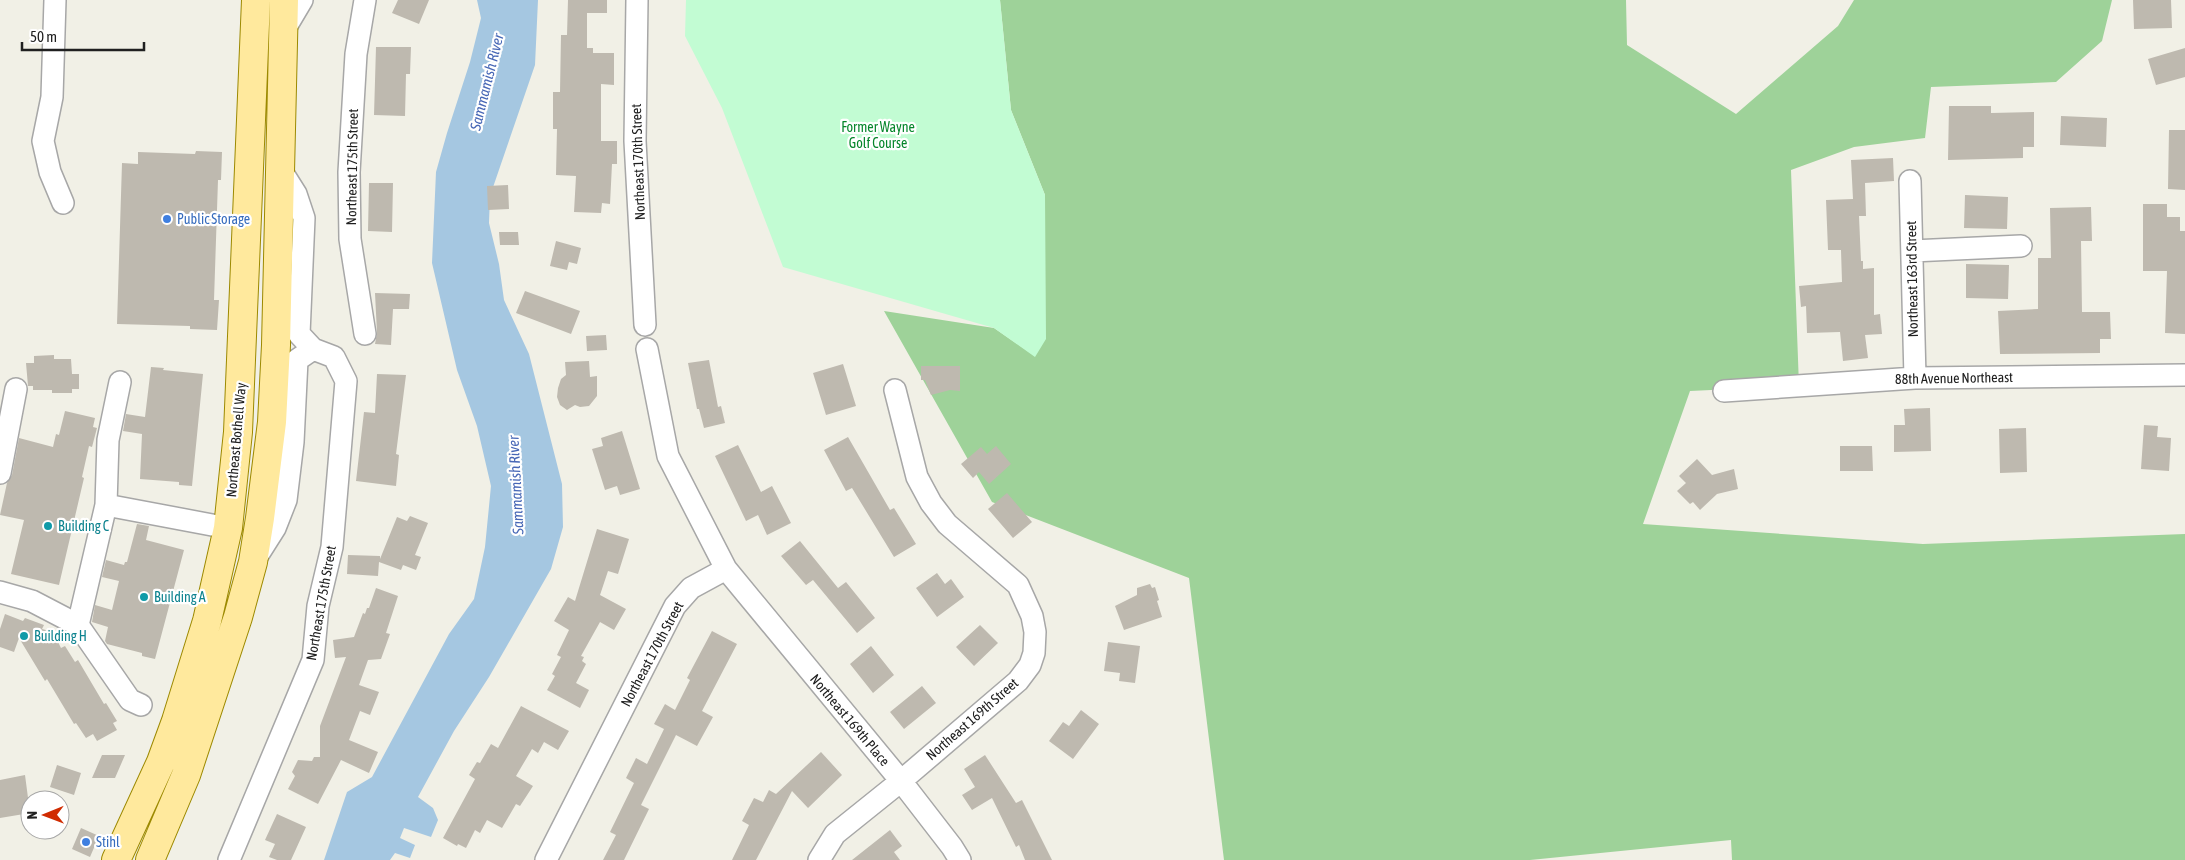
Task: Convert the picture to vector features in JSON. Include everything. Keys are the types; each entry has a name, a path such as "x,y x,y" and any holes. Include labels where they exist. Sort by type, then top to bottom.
{"main road":[{"name":"Northeast Bothell Way","path":"116,860 161,762 176,721 207,622 228,528 238,432 256,0"},
{"path":"150,860 186,775 226,653 253,562 272,422 276,344 284,0"},
{"path":"226,653 225,635 241,551 239,538 228,528"}],"street":[{"path":"55,0 52,97 43,141 50,172 63,204"},
{"path":"282,35 302,0"},
{"name":"Northeast 175th Street","path":"365,0 356,54 349,172 350,239 365,334"},
{"name":"Northeast 170th Street","path":"637,0 635,140 645,325"},
{"path":"253,562 275,528 286,500 293,442 297,360 312,349 299,334 304,218 296,194 280,166"},
{"name":"Northeast 163rd Street","path":"1910,180 1915,378"},
{"path":"1912,251 2021,246"},
{"name":"Northeast 175th Street","path":"229,860 312,660 318,606 332,547 346,381 334,357 312,349"},
{"path":"647,349 668,456 726,569"},
{"name":"88th Avenue Northeast","path":"1724,391 1915,378 2185,375"},
{"path":"78,625 106,505 108,440 120,382"},
{"path":"0,473 16,389"},
{"name":"Northeast 169th Street","path":"896,390 917,477 931,503 947,524 1018,585 1032,616 1035,632 1034,653 1030,665 1018,680 901,781"},
{"path":"106,505 228,528"},
{"name":"Northeast 170th Street","path":"546,860 675,606 691,588 726,569"},
{"name":"Northeast 169th Place","path":"726,569 901,781"},
{"path":"0,592 32,601 78,625 130,700 141,705"},
{"path":"819,860 835,834 901,781 960,860"}],"green space":[{"name":"Former Wayne Golf Course","path":"686,0 1000,0 1011,110 1045,195 1046,339 1035,357 994,328 783,267 722,108 685,36"},
{"path":"1000,0 1626,0 1627,45 1736,114 1838,26 1854,0 2112,0 2102,41 2056,82 1931,87 1925,138 1854,147 1791,170 1799,386 1690,391 1643,524 1923,544 2185,534 2185,860 1732,860 1731,840 1530,860 1224,860 1189,578 992,502 884,311 994,328 1035,356 1045,195 1011,110"}],"water":[{"name":"Sammamish River","path":"477,0 538,0 535,65 490,196 489,223 499,264 504,300 529,354 562,484 563,527 551,569 489,677 454,731 418,797 433,808 438,820 431,837 404,828 400,838 415,845 410,858 395,853 390,860 324,860 347,792 372,777 449,634 474,599 485,547 491,486 477,426 457,370 432,263 436,172 470,62 481,18"}],"building":[{"path":"398,0 429,0 419,24 392,13"},
{"path":"568,0 607,0 607,13 587,13 587,48 593,48 593,53 614,53 614,85 601,84 601,141 617,141 617,164 612,164 610,204 602,203 601,213 574,212 576,176 556,175 557,129 553,129 553,92 560,92 561,35 567,35"},
{"path":"2133,0 2171,0 2172,28 2134,29"},
{"path":"376,47 411,47 410,74 406,74 405,116 374,115"},
{"path":"2185,48 2185,77 2156,85 2148,59"},
{"path":"1949,106 1991,106 1991,113 2034,112 2034,147 2023,147 2023,158 1948,160"},
{"path":"2061,116 2107,118 2106,147 2060,145"},
{"path":"2169,130 2185,130 2185,190 2168,189"},
{"path":"196,151 222,152 221,180 218,180 214,300 219,300 217,330 190,329 190,326 117,324 122,163 138,164 138,152 195,154"},
{"path":"1893,158 1894,181 1865,183 1866,216 1859,216 1861,261 1863,261 1863,269 1874,268 1874,315 1880,314 1882,334 1865,335 1868,358 1843,361 1840,332 1807,333 1806,306 1801,307 1799,286 1842,282 1841,250 1828,250 1826,200 1853,199 1851,160"},
{"path":"369,183 393,183 392,232 368,231"},
{"path":"508,185 509,209 488,210 487,186"},
{"path":"1965,195 2008,197 2007,229 1964,228"},
{"path":"2143,204 2167,204 2167,217 2180,217 2180,231 2185,231 2185,334 2165,333 2167,271 2143,271"},
{"path":"2091,207 2092,241 2081,241 2082,312 2110,312 2111,339 2100,339 2100,353 2000,354 1998,311 2038,309 2038,258 2051,258 2050,208"},
{"path":"499,232 518,232 519,245 500,245"},
{"path":"556,241 581,248 577,264 569,262 567,270 550,266"},
{"path":"1966,264 2009,265 2008,299 1966,298"},
{"path":"525,291 580,311 571,334 516,313"},
{"path":"375,293 410,294 409,309 393,309 391,345 375,344 377,333"},
{"path":"606,335 607,350 587,351 586,336"},
{"path":"54,355 54,359 71,359 72,374 79,374 79,389 72,389 72,393 52,393 52,390 33,390 33,386 28,386 26,363 34,363 34,356"},
{"path":"709,360 718,407 721,406 725,423 704,428 699,409 697,409 688,363"},
{"path":"589,361 590,377 597,376 597,396 589,406 580,407 575,405 567,410 560,405 557,397 561,379 566,375 565,362"},
{"path":"843,364 856,406 826,415 813,373"},
{"path":"921,366 960,366 960,391 950,390 931,395 925,380 921,380"},
{"path":"151,367 203,374 192,486 179,485 179,482 140,479 142,434 123,431 126,414 145,417"},
{"path":"377,374 406,375 396,454 399,455 396,486 356,481 364,412 375,413"},
{"path":"1930,408 1931,451 1894,452 1894,425 1905,425 1904,409"},
{"path":"65,411 95,418 93,427 97,428 92,447 89,446 82,477 84,478 59,585 11,574 24,520 0,515 7,483 12,475 19,438 53,447 56,434 59,435"},
{"path":"2144,425 2158,426 2157,437 2171,438 2169,471 2141,469"},
{"path":"2026,428 2027,472 2000,473 1999,429"},
{"path":"622,431 640,489 620,495 617,486 605,490 592,449 603,446 601,438"},
{"path":"848,437 890,510 894,508 916,544 894,557 852,488 846,491 824,450"},
{"path":"738,445 761,492 772,486 791,523 767,535 758,515 746,521 715,456"},
{"path":"996,446 1011,464 989,484 979,472 973,478 961,464 981,447 987,454"},
{"path":"1840,446 1872,446 1873,471 1840,471"},
{"path":"1697,459 1712,475 1734,469 1738,489 1717,494 1700,510 1693,502 1690,504 1677,491 1686,483 1679,476"},
{"path":"1007,493 1032,522 1013,538 988,509"},
{"path":"410,516 428,523 415,555 421,557 416,570 403,565 401,570 379,562 378,576 347,574 348,555 380,556 380,559 397,517 407,521"},
{"name":"Building A","path":"137,524 149,526 146,540 184,550 155,659 142,656 142,653 107,644 105,641 108,627 92,622 95,605 112,610 119,581 102,577 106,560 124,565 127,562"},
{"path":"597,529 629,539 618,574 608,571 600,595 626,609 614,630 600,622 581,656 584,657 582,661 586,664 576,683 589,690 580,708 547,690 555,676 552,674 561,657 557,655 569,630 554,621 568,597 575,601"},
{"path":"800,541 838,588 846,582 875,618 857,633 813,580 806,585 781,556"},
{"path":"937,573 945,584 951,579 964,597 937,617 916,588"},
{"path":"1150,584 1152,588 1155,587 1162,617 1124,630 1115,606 1137,595 1137,588"},
{"path":"376,588 398,596 386,633 390,634 381,659 368,660 359,685 379,692 370,715 360,711 349,740 378,752 369,773 341,760 318,804 288,789 295,776 292,772 298,760 312,761 314,757 320,757 320,726 346,657 335,658 333,640 354,637 363,613 365,614 367,608 369,608"},
{"path":"5,614 23,621 25,618 44,625 42,629 53,632 61,648 65,646 75,662 78,660 104,704 106,703 117,721 113,723 117,730 97,741 93,734 86,738 76,723 74,724 47,679 45,681 19,638 14,652 0,647 0,629"},
{"path":"980,625 998,643 974,666 956,647"},
{"path":"712,631 737,644 702,711 713,717 697,746 676,735 641,805 649,809 624,860 603,860 616,835 610,832 634,783 626,778 636,758 647,764 664,729 654,724 665,704 675,710 690,680 687,678"},
{"path":"1108,642 1140,646 1135,683 1119,681 1120,673 1104,671"},
{"path":"871,646 894,675 873,693 850,664"},
{"path":"922,686 936,703 904,729 890,712"},
{"path":"521,706 569,731 558,750 544,742 538,753 532,749 516,776 533,786 520,806 516,804 502,828 487,820 480,833 475,830 466,848 458,844 457,846 443,838 475,779 469,775 477,762 480,763 491,744 498,748"},
{"path":"1081,710 1099,724 1073,759 1049,741 1063,722 1069,726"},
{"path":"821,752 842,775 808,808 792,791 756,860 732,860 749,825 742,821 754,798 763,802 769,790 776,794"},
{"path":"102,755 125,755 115,778 92,778"},
{"path":"985,755 1016,803 1022,800 1052,860 1025,860 1019,845 1016,847 992,798 972,810 962,795 975,787 964,769"},
{"path":"57,765 81,773 74,795 70,794 70,790 59,790 50,787"},
{"path":"25,775 27,790 20,790 20,815 0,818 0,780"},
{"path":"277,814 306,827 291,860 277,860 269,857 275,844 265,840"},
{"name":"Stihl","path":"81,828 99,836 90,857 72,849"},
{"path":"890,830 902,846 894,852 900,860 852,860"}],"place":[{"name":"Public Storage","path":"167,219"},
{"name":"Building C","path":"48,526"},
{"name":"Building A","path":"144,597"},
{"name":"Building H","path":"24,636"},
{"name":"Stihl","path":"86,842"}]}
